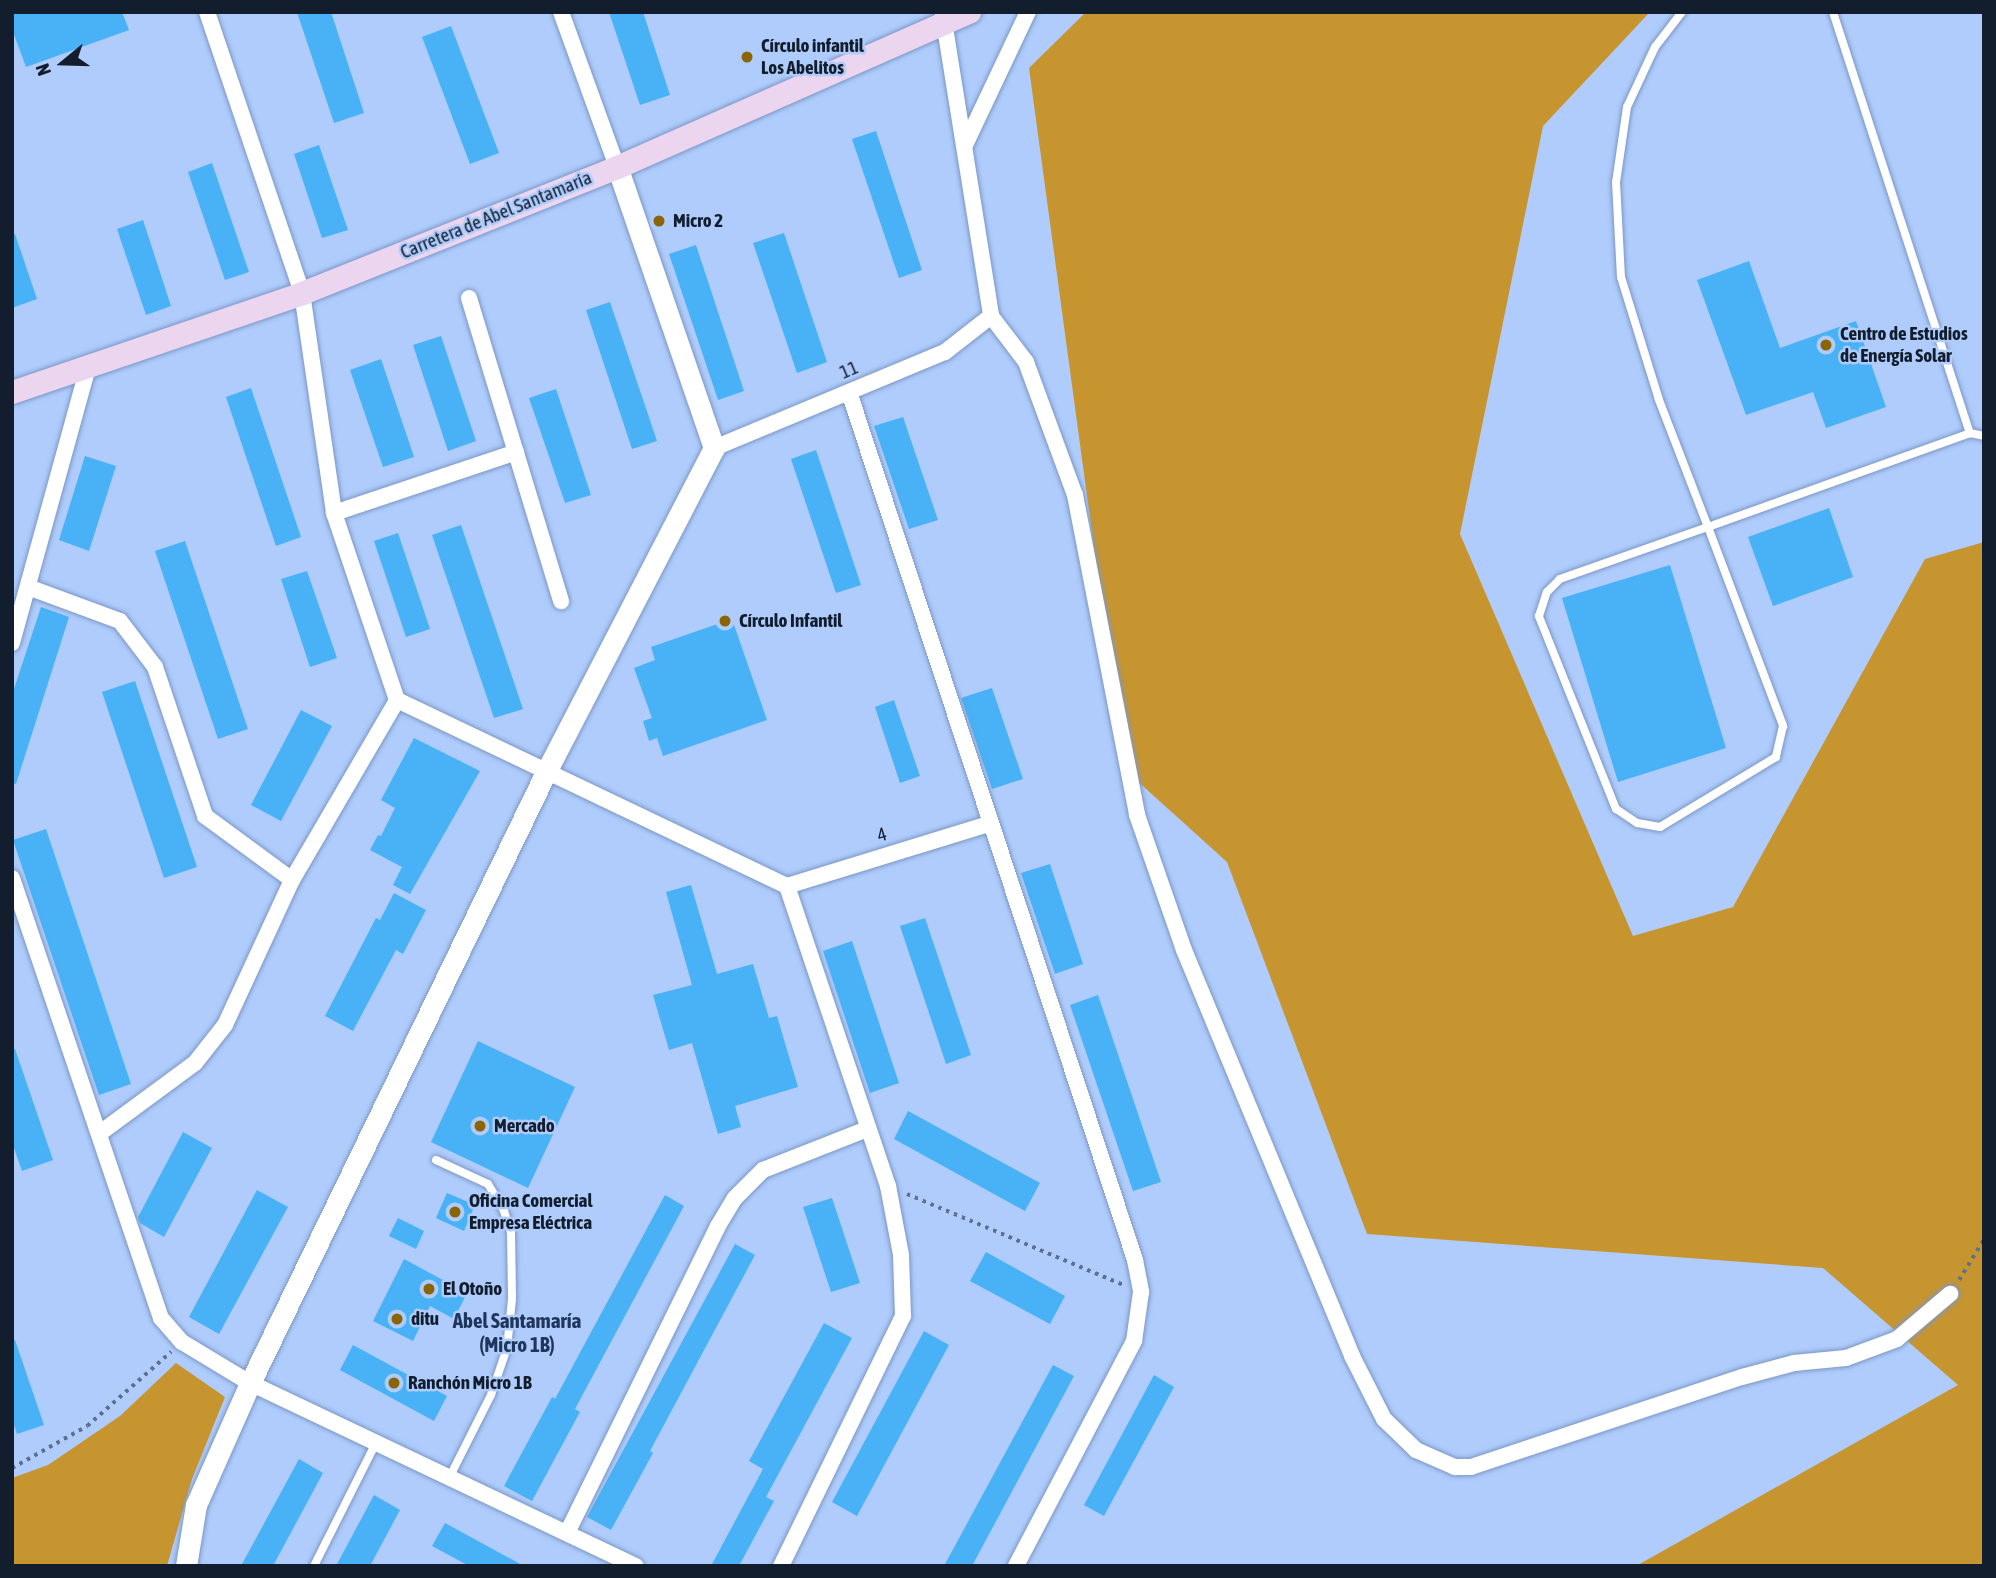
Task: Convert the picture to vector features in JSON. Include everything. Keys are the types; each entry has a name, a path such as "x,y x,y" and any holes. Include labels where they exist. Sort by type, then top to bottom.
{"main road":[{"name":"Carretera de Abel Santamaría","path":"12,392 302,293 617,167 944,17 969,12"}],"street":[{"path":"206,12 302,293 334,513 397,700 787,886 888,1186 901,1255 903,1316 780,1566"},
{"path":"186,1566 197,1505 250,1383 548,770 714,447 561,12"},
{"path":"965,145 1028,12"},
{"path":"944,17 991,316 1026,362 1075,495 1137,814 1184,950 1352,1356 1384,1419 1398,1436 1416,1450 1455,1467 1471,1467 1742,1377 1794,1363 1846,1358 1897,1339 1950,1294"},
{"path":"469,298 561,601"},
{"name":"11","path":"714,447 945,352 991,316"},
{"path":"12,643 88,367"},
{"path":"849,393 1135,1260 1141,1292 1134,1341 1016,1566"},
{"path":"334,513 516,452"},
{"path":"28,587 120,621 155,667 205,816 292,880"},
{"path":"100,1133 195,1063 225,1025 292,880 397,700"},
{"name":"4","path":"787,886 989,824"},
{"path":"12,878 161,1318 182,1342 250,1383 636,1566"},
{"path":"567,1533 718,1226 735,1198 763,1170 867,1129"}],"lane":[{"path":"1682,12 1655,47 1626,107 1616,181 1621,277 1659,400 1708,527 1783,726 1776,757 1660,827 1637,823 1616,809 1539,616 1547,592 1560,579 1708,527 1970,433 1984,436"},
{"path":"1833,12 1970,433"},
{"path":"436,1160 488,1184 504,1211 510,1232 512,1299 507,1348 491,1395 450,1476"},
{"path":"314,1566 377,1441"}],"path":[{"path":"888,1186 1141,1292"},
{"path":"1950,1294 1984,1239"},
{"path":"12,1468 87,1426 182,1342"}],"shaded area":[{"path":"1086,12 1650,12 1543,126 1460,534 1633,936 1733,907 1925,559 1984,542 1984,1566 1636,1566 1958,1385 1823,1268 1367,1234 1227,862 1124,769 1029,68"},
{"path":"176,1363 225,1397 192,1479 167,1566 12,1566 12,1478 48,1465 120,1416"}],"building":[{"path":"12,12 122,12 129,30 26,67 12,29"},
{"path":"297,12 331,12 364,113 334,123"},
{"path":"609,12 643,12 670,95 640,105"},
{"path":"451,26 499,153 470,164 422,37"},
{"path":"876,131 922,270 899,278 852,139"},
{"path":"319,145 348,230 322,238 294,154"},
{"path":"212,163 249,272 225,280 188,172"},
{"path":"143,220 171,306 146,315 117,229"},
{"path":"784,233 827,362 797,373 753,243"},
{"path":"12,234 15,234 37,299 12,308"},
{"path":"696,245 744,391 718,400 669,254"},
{"name":"Centro de Estudios de Energía Solar","path":"1749,261 1780,348 1856,321 1886,407 1826,428 1813,392 1746,415 1697,280"},
{"path":"610,302 657,441 632,449 586,310"},
{"path":"441,336 476,441 448,451 413,345"},
{"path":"381,359 414,457 383,467 350,370"},
{"path":"251,388 301,537 276,546 226,397"},
{"path":"556,389 591,495 565,503 529,398"},
{"path":"903,417 938,520 909,529 874,426"},
{"path":"816,450 861,585 836,593 791,459"},
{"path":"85,456 116,466 89,551 59,540"},
{"path":"1829,508 1853,577 1773,606 1748,537"},
{"path":"461,525 523,709 494,718 432,535"},
{"path":"398,533 430,629 406,637 374,541"},
{"path":"185,541 248,729 218,739 155,551"},
{"path":"1670,565 1726,748 1618,782 1562,598"},
{"path":"307,571 337,658 310,667 281,579"},
{"path":"41,607 69,617 16,784 12,783 12,695"},
{"path":"732,619 767,720 663,756 657,738 649,741 643,721 652,718 634,668 655,660 651,647"},
{"path":"135,681 197,867 164,878 102,692"},
{"path":"992,688 1023,779 992,789 961,698"},
{"path":"894,700 920,776 900,783 875,707"},
{"path":"301,710 332,726 281,821 251,805"},
{"path":"414,738 480,771 410,894 393,885 402,867 370,850 378,835 381,836 395,808 381,800"},
{"path":"46,829 131,1084 99,1095 13,840"},
{"path":"1050,864 1083,964 1055,974 1021,873"},
{"path":"691,885 717,974 753,964 769,1018 777,1016 798,1087 735,1106 741,1127 718,1134 692,1043 669,1050 653,995 692,985 666,892"},
{"path":"394,893 426,910 403,954 396,950 353,1031 325,1016 376,918 380,920"},
{"path":"925,918 971,1055 946,1064 900,926"},
{"path":"852,941 899,1083 870,1093 823,951"},
{"path":"1098,995 1161,1182 1133,1191 1070,1005"},
{"path":"478,1041 575,1087 528,1188 431,1142"},
{"path":"12,1049 15,1049 53,1160 22,1171 12,1142"},
{"path":"908,1111 1040,1183 1025,1211 894,1139"},
{"path":"183,1132 212,1148 164,1237 140,1223 138,1217"},
{"path":"257,1190 288,1207 219,1334 189,1317"},
{"name":"Oficina Comercial Empresa Eléctrica","path":"447,1193 475,1205 464,1231 436,1218"},
{"path":"665,1195 684,1206 575,1409 580,1412 532,1501 504,1486 552,1397 555,1399"},
{"path":"832,1198 860,1283 831,1292 803,1207"},
{"path":"398,1218 424,1231 416,1249 389,1236"},
{"path":"735,1244 755,1255 611,1530 587,1517"},
{"path":"986,1252 1065,1296 1050,1324 970,1281"},
{"path":"404,1259 467,1293 454,1319 430,1306 413,1341 373,1321"},
{"path":"824,1323 852,1338 766,1497 774,1501 739,1566 711,1566 763,1469 749,1461"},
{"path":"924,1331 949,1345 857,1516 832,1502"},
{"path":"15,1340 44,1425 17,1434 12,1419 12,1341"},
{"name":"Ranchón Micro 1B","path":"353,1345 447,1396 434,1421 340,1370"},
{"path":"1053,1365 1074,1376 972,1566 944,1566"},
{"path":"1154,1375 1174,1387 1104,1516 1084,1505"},
{"path":"299,1459 323,1473 273,1566 241,1566"},
{"path":"374,1495 400,1510 370,1566 336,1566"},
{"path":"445,1523 524,1566 469,1566 432,1546"}],"place":[{"name":"Círculo infantil Los Abelitos","path":"747,57"},
{"name":"Micro 2","path":"659,221"},
{"name":"Centro de Estudios de Energía Solar","path":"1826,345"},
{"name":"Círculo Infantil","path":"725,621"},
{"name":"Mercado","path":"480,1126"},
{"name":"Oficina Comercial Empresa Eléctrica","path":"455,1212"},
{"name":"El Otoño","path":"429,1289"},
{"name":"ditu","path":"397,1319"},
{"name":"Ranchón Micro 1B","path":"394,1383"}],"district":[{"name":"Abel Santamaría (Micro 1B)","path":"517,1332"}]}
